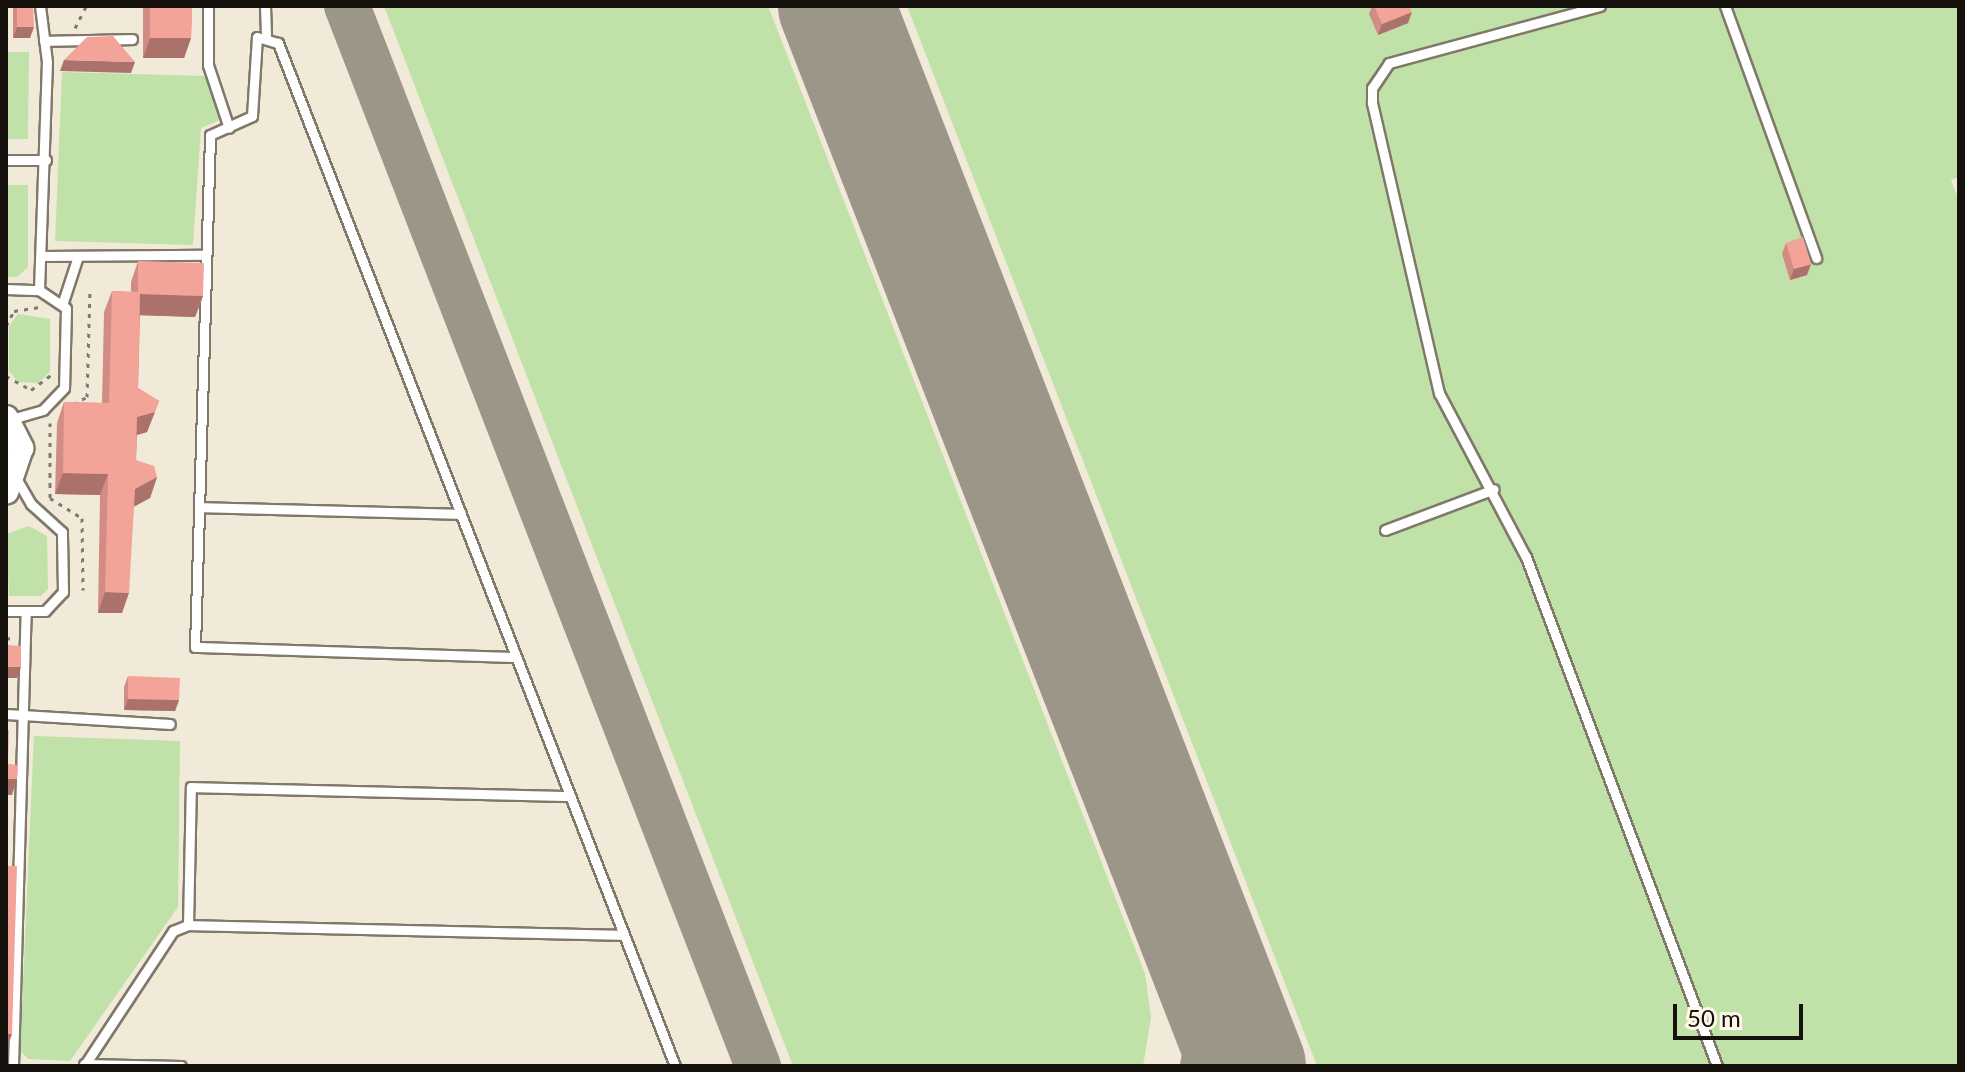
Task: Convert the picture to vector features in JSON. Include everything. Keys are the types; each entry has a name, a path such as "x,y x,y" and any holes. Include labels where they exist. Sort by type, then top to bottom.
{"main road":[{"path":"7,419 21,448 11,485"}],"lane":[{"path":"39,290 46,160 44,41 40,6"},
{"path":"208,6 208,65 221,87 229,128"},
{"path":"265,6 266,35"},
{"path":"1600,6 1576,9 1389,63 1372,88 1439,393 1494,489 1526,557 1717,1066"},
{"path":"1725,6 1816,258"},
{"path":"266,35 251,45 252,116 210,135 195,647 516,657"},
{"path":"266,35 278,43 675,1066"},
{"path":"44,41 132,39"},
{"path":"6,160 46,160"},
{"path":"43,256 206,255"},
{"path":"7,419 43,410 64,388 63,302 78,256"},
{"path":"6,289 39,290 63,302"},
{"path":"6,611 45,611 63,592 62,532 11,485"},
{"path":"1385,530 1494,489"},
{"path":"199,507 461,514"},
{"path":"13,1066 26,611"},
{"path":"6,714 170,724"},
{"path":"188,925 191,787 570,796"},
{"path":"84,1065 173,931 188,925 624,935"},
{"path":"84,1065 181,1066"}],"path":[{"path":"70,39 86,6"},
{"path":"62,410 87,397 90,288"},
{"path":"6,326 24,306 46,309"},
{"path":"31,390 45,384 52,367"},
{"path":"6,376 31,390 38,402"},
{"path":"50,417 50,498 82,518 83,590"}],"green space":[{"path":"384,6 768,6 1145,974 1151,1017 1143,1066 793,1066"},
{"path":"907,6 1959,6 1959,177 1951,180 1959,202 1959,1066 1317,1066"},
{"path":"6,52 29,52 28,139 6,139"},
{"path":"62,72 206,76 220,120 201,128 193,245 55,241"},
{"path":"6,185 28,185 28,267 17,277 6,277"},
{"path":"18,314 50,319 50,372 38,383 18,382 9,371 9,326"},
{"path":"29,526 47,536 48,589 41,596 9,596 6,534"},
{"path":"34,736 180,741 178,907 70,1061 28,1059 20,1050"}],"building":[{"path":"17,6 33,6 34,27 17,27"},
{"path":"150,6 192,6 191,38 150,38"},
{"path":"1374,6 1409,6 1412,12 1382,24"},
{"path":"113,36 135,62 64,60 87,37"},
{"path":"1803,237 1811,264 1794,269 1786,243"},
{"path":"138,261 204,263 203,296 140,294 138,388 159,401 155,412 137,417 136,460 154,466 157,477 135,489 129,593 105,592 108,474 63,473 64,402 109,403 112,291 138,292"},
{"path":"6,645 21,646 21,667 8,667 8,681 6,681"},
{"path":"128,676 180,678 179,700 128,699"},
{"path":"6,730 9,730 8,764 18,765 17,779 8,779 6,817"},
{"path":"6,866 17,866 12,1034 6,1034"}],"taxiway":[{"path":"347,6 758,1066"},
{"path":"1203,1066 1216,1006 1210,968"}],"runway":[{"path":"836,6 1248,1066"}]}
